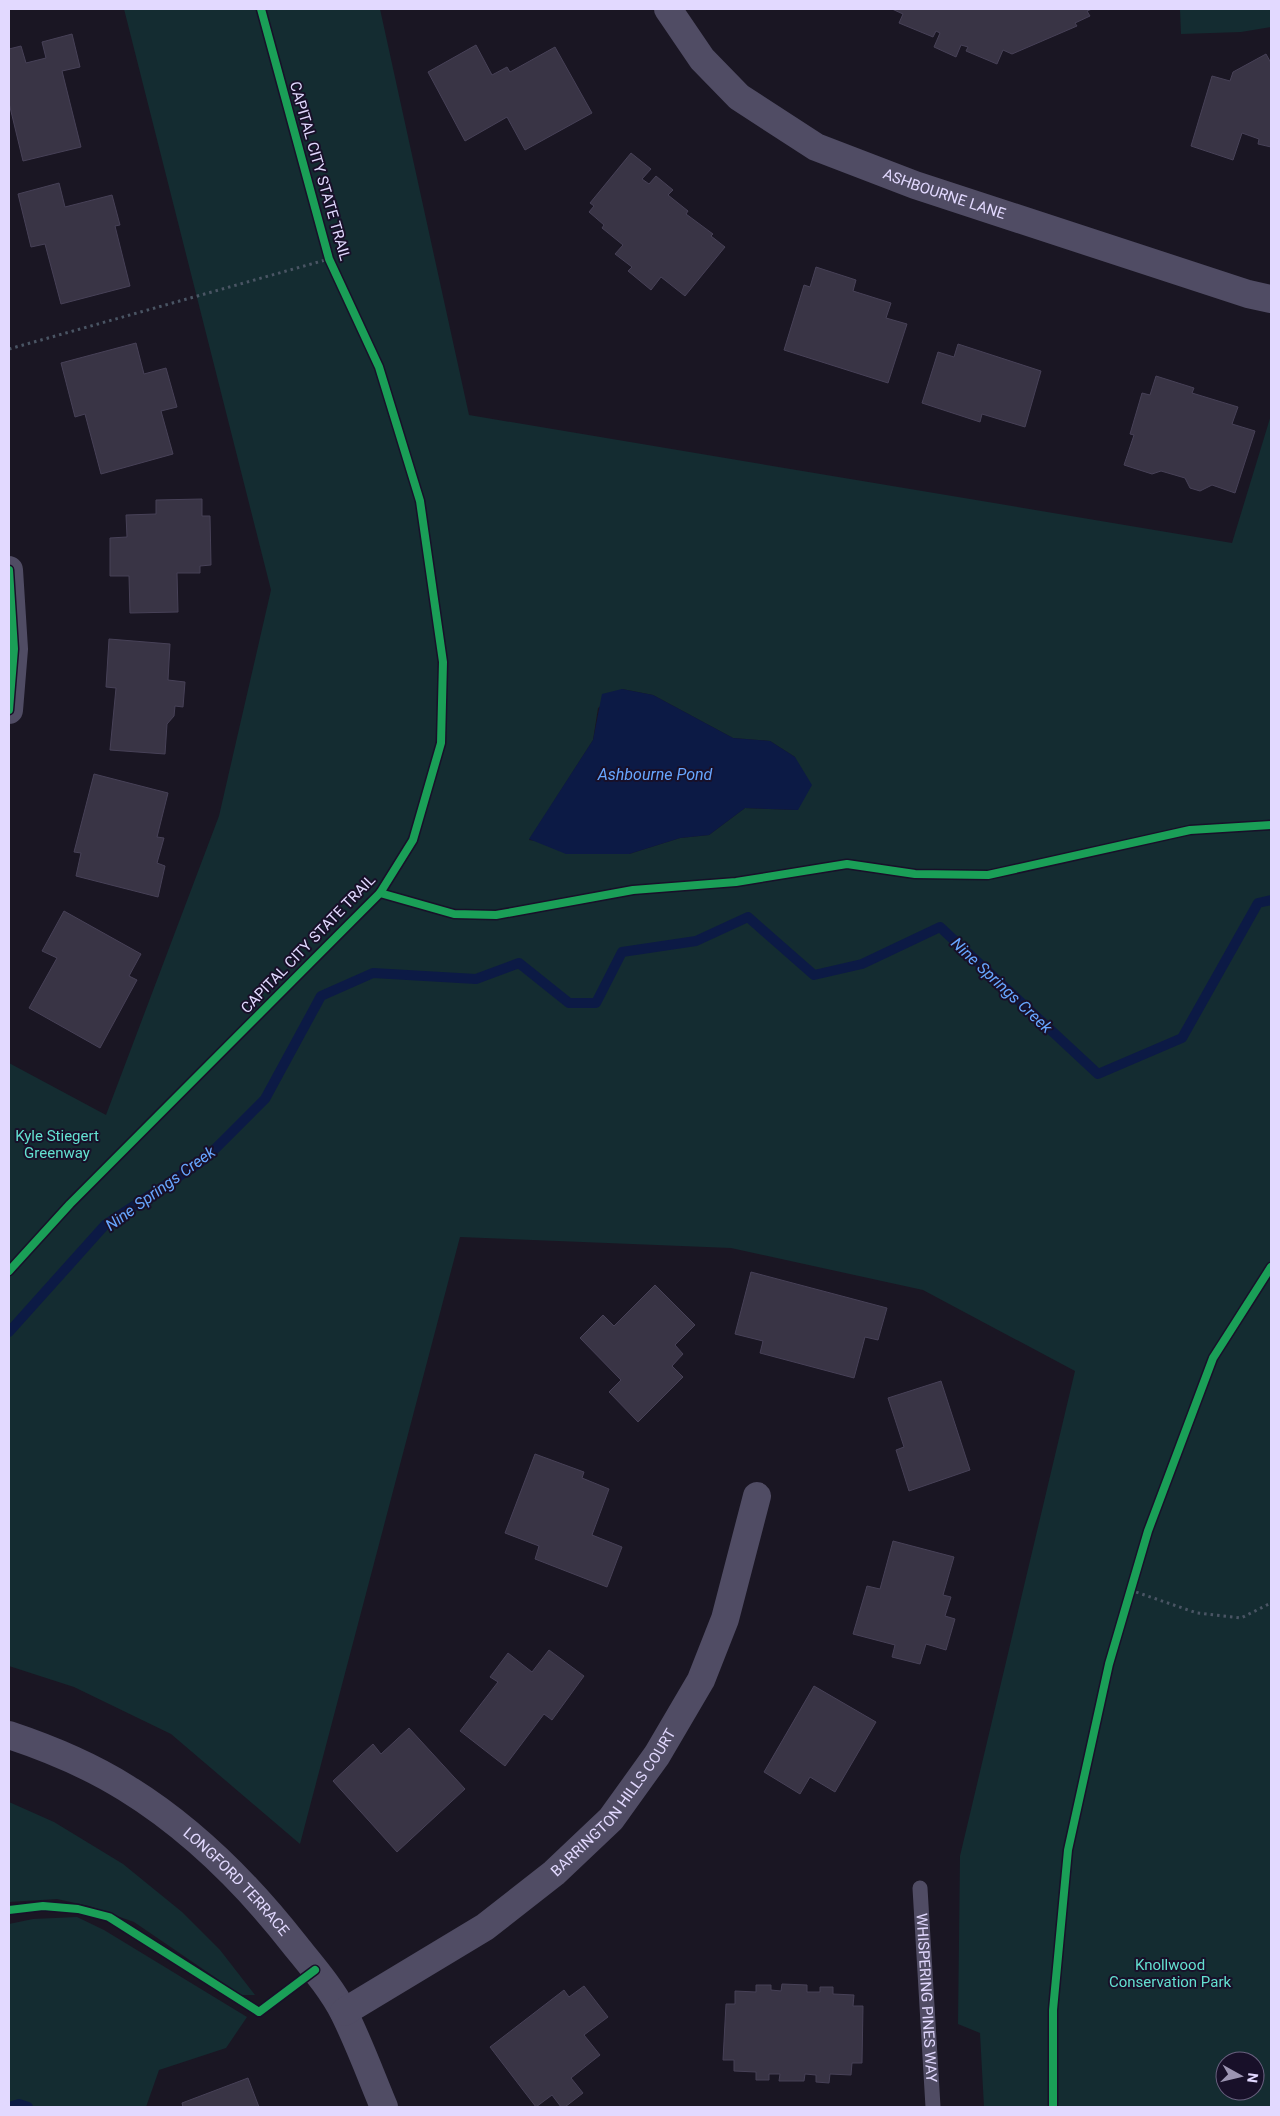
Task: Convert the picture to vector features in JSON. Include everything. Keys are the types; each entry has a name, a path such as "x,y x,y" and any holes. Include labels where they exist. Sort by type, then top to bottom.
{"street":[{"name":"ASHBOURNE LANE","path":"668,9 702,59 740,97 816,147 915,186 1248,294 1271,299"},
{"path":"9,570 14,649 9,710"},
{"name":"BARRINGTON HILLS COURT","path":"344,2012 485,1927 554,1873 611,1818 657,1755 701,1680 725,1619 757,1496"},
{"name":"LONGFORD TERRACE","path":"9,1734 70,1759 125,1787 202,1844 271,1914 315,1970 344,2012 384,2107"}],"lane":[{"name":"WHISPERING PINES WAY","path":"920,1888 933,2107"}],"path":[{"path":"9,349 329,259"},
{"path":"1128,1599 1133,1581"},
{"path":"1130,1590 1197,1614 1241,1618 1271,1603"}],"green space":[{"path":"124,9 380,9 469,415 1232,543 1271,415 1271,2107 984,2107 980,2033 958,2024 960,1856 1075,1371 923,1290 731,1248 460,1237 300,1844 171,1734 74,1687 9,1666 9,1063 106,1115 219,816 271,590","holes":["622,689 653,695 733,738 770,741 795,757 798,810 745,808 709,835 680,838 629,854 529,840 593,740 598,708"]},
{"path":"1180,9 1271,9 1271,27 1241,32 1181,34"},
{"path":"9,1802 54,1822 123,1864 182,1912 220,1950 255,1995 241,1995 134,1922 89,1906 57,1899 9,1902"},
{"path":"77,1917 104,1930 247,2017 226,2048 159,2070 146,2107 9,2107 9,1924 33,1919"}],"water":[{"name":"Ashbourne Pond","path":"622,689 653,695 733,738 770,741 795,757 812,785 798,810 745,808 709,835 680,838 629,854 566,854 529,839 593,740 602,694"}],"building":[{"path":"892,9 1092,9 1087,11 1090,16 1075,23 1077,26 1012,54 1003,50 997,64 966,51 968,47 961,45 956,57 934,47 940,33 936,31 933,37 899,23 903,14"},
{"path":"72,34 80,67 62,71 81,147 23,161 9,103 9,49 21,46 26,63 46,58 42,42"},
{"path":"476,45 492,75 507,67 510,72 555,47 592,113 525,150 507,117 465,141 428,72"},
{"path":"1266,54 1271,63 1271,147 1258,144 1259,139 1242,133 1233,160 1191,146 1212,76 1230,81 1233,72"},
{"path":"631,153 651,169 642,179 649,184 656,176 673,190 668,195 688,211 686,214 713,234 711,236 725,247 685,296 661,277 651,290 628,271 632,267 615,254 623,245 602,228 604,225 589,212 594,206 590,203"},
{"path":"59,183 65,207 112,195 120,225 115,226 130,286 61,304 45,244 31,247 18,194"},
{"path":"816,267 856,280 853,291 891,303 886,318 907,324 888,383 784,350 804,285 810,287"},
{"path":"136,343 144,374 166,368 177,407 161,411 173,454 101,474 85,414 75,417 61,363"},
{"path":"958,344 1041,371 1025,427 982,414 980,422 922,403 938,352 954,357"},
{"path":"1156,376 1194,388 1192,393 1238,407 1232,424 1255,431 1235,493 1212,485 1200,491 1190,488 1185,478 1161,471 1152,474 1124,465 1134,435 1130,434 1142,393 1150,395"},
{"path":"202,499 202,516 210,516 211,565 200,566 200,573 177,573 178,612 130,613 129,576 110,576 110,538 127,537 126,515 156,514 156,500"},
{"path":"109,639 170,644 168,680 185,682 183,707 175,706 174,716 167,724 165,754 110,750 116,688 106,687"},
{"path":"94,774 168,793 157,837 164,838 157,863 165,866 158,897 76,876 81,853 74,852"},
{"path":"64,911 141,954 129,976 137,980 100,1048 29,1008 57,958 42,951"},
{"path":"751,1272 887,1308 878,1340 865,1337 854,1378 760,1353 763,1341 735,1334"},
{"path":"655,1285 695,1325 675,1345 683,1354 672,1366 683,1377 638,1422 609,1392 621,1380 580,1338 603,1315 614,1326"},
{"path":"941,1381 970,1470 909,1491 896,1450 904,1447 888,1398"},
{"path":"535,1454 584,1472 582,1478 609,1489 592,1535 622,1547 607,1587 535,1559 539,1546 505,1533"},
{"path":"893,1541 954,1557 943,1595 951,1597 945,1616 955,1619 946,1650 926,1644 920,1664 892,1657 895,1645 853,1634 867,1586 880,1589"},
{"path":"549,1650 584,1676 552,1720 544,1714 505,1766 460,1731 498,1682 490,1677 508,1653 532,1672"},
{"path":"814,1686 876,1722 835,1792 810,1777 800,1794 764,1772"},
{"path":"409,1728 465,1789 397,1852 333,1781 373,1744 381,1754"},
{"path":"782,1984 807,1985 807,1992 820,1992 820,1987 833,1987 833,1994 854,1995 853,2006 863,2006 862,2063 852,2063 851,2075 830,2074 829,2083 816,2082 816,2075 805,2074 804,2081 779,2081 780,2074 769,2074 769,2080 756,2080 756,2072 734,2071 734,2060 723,2060 726,2004 735,2004 735,1991 756,1992 756,1985 771,1985 771,1990 781,1991"},
{"path":"584,1986 608,2017 584,2035 600,2055 571,2078 583,2093 565,2107 561,2107 552,2095 536,2107 490,2047 564,1990 569,1997"},
{"path":"248,2078 259,2107 183,2107 182,2103"}],"waterway":[{"name":"Nine Springs Creek","path":"9,1332 105,1225 205,1159 265,1099 321,996 373,973 476,979 519,963 569,1003 596,1003 622,952 696,941 748,917 814,975 862,964 940,927 1098,1074 1182,1038 1258,903 1271,900"},
{"name":"Nine Springs Creek","path":"9,2107 19,2104 28,2107"}],"cycle path":[{"name":"CAPITAL CITY STATE TRAIL","path":"9,1271 70,1204 380,893 413,840 441,743 443,662 420,501 379,367 329,259 261,9"},
{"path":"9,570 14,649 9,710"},
{"name":"CAPITAL CITY STATE TRAIL","path":"380,893 454,914 496,915 633,890 736,882 847,864 915,874 988,875 1190,830 1271,825"},
{"path":"1053,2107 1053,2010 1068,1850 1109,1664 1148,1531 1213,1358 1271,1267"},
{"path":"9,1910 43,1906 78,1909 109,1917 259,2012 315,1970"}],"park label":[{"name":"Kyle Stiegert Greenway","path":"57,1144"},
{"name":"Knollwood Conservation Park","path":"1170,1974"}]}
